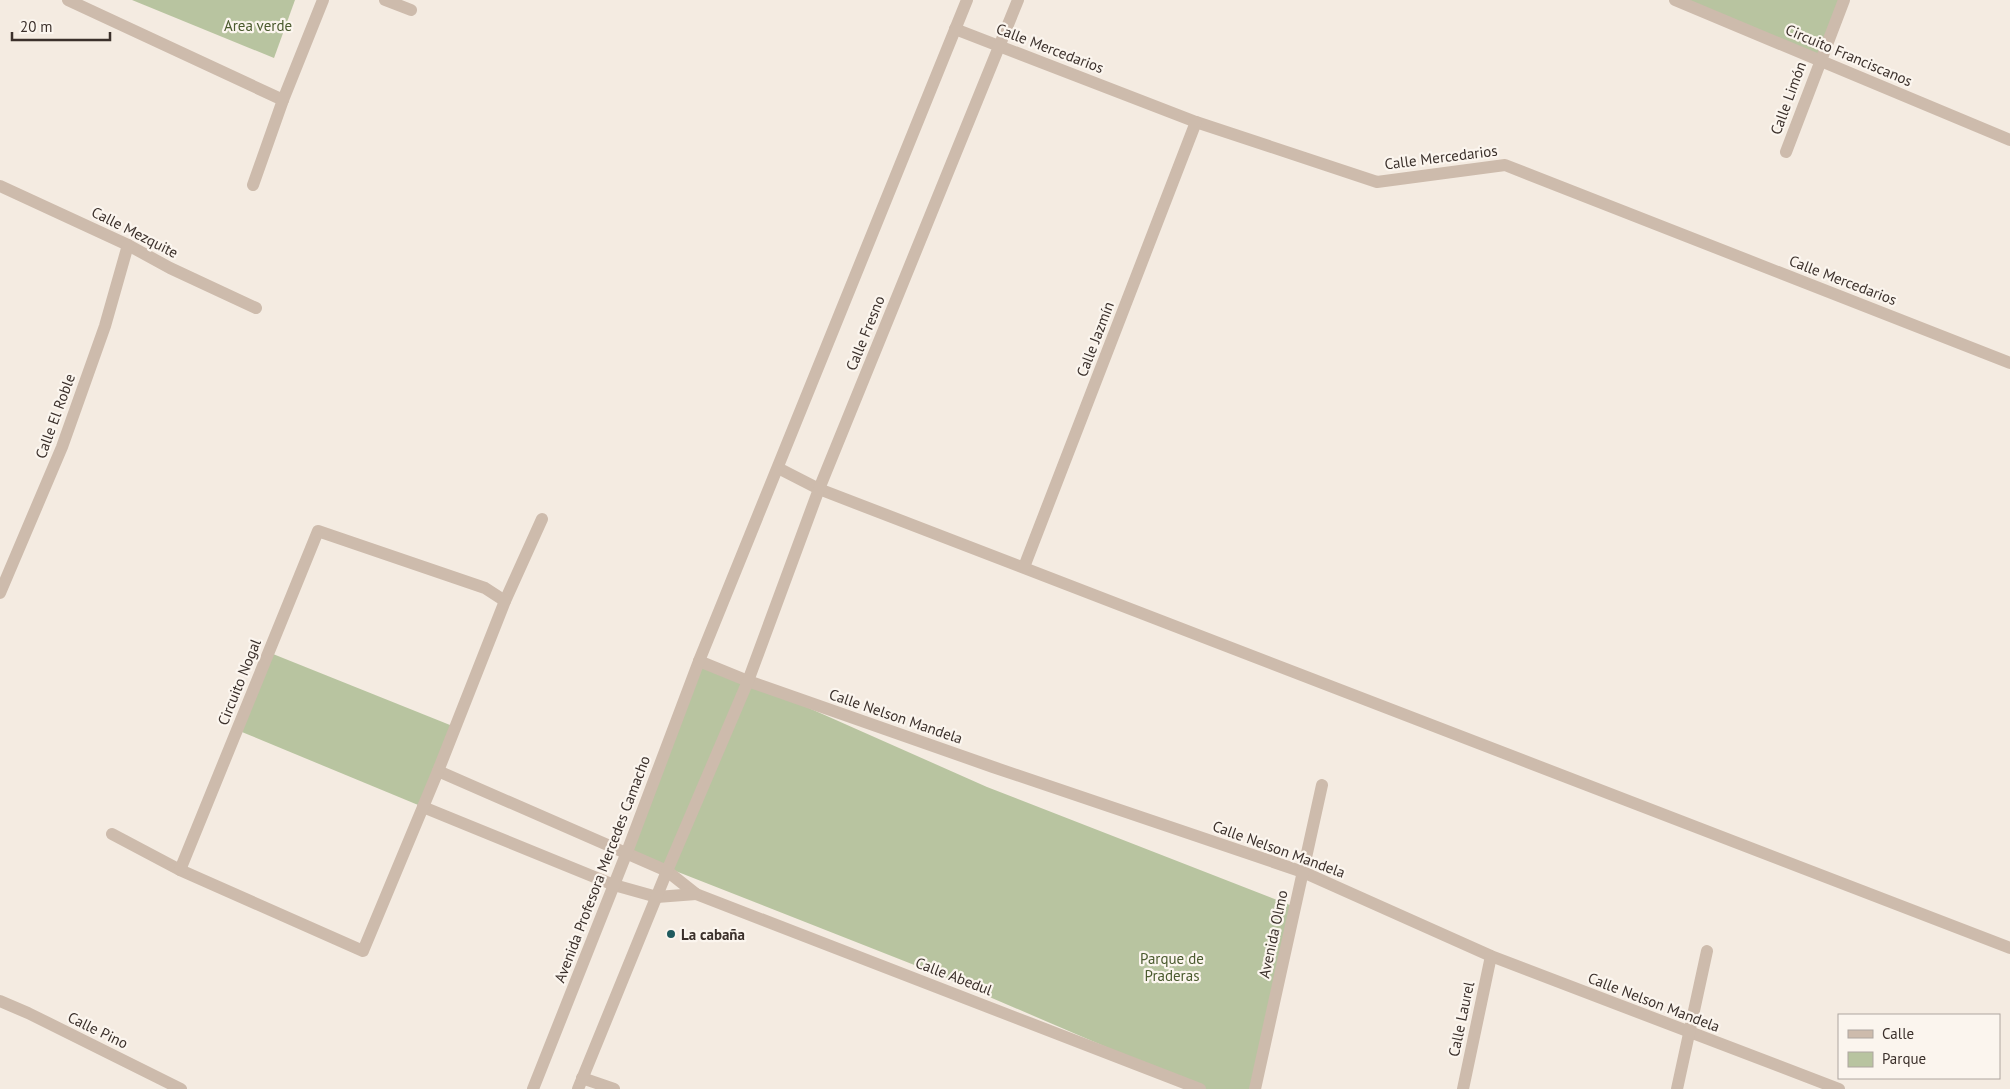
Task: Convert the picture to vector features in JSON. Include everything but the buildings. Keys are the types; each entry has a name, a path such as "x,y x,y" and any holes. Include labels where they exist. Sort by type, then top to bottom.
{"street":[{"path":"68,0 283,100"},
{"path":"253,185 283,100 323,0"},
{"path":"385,0 411,10"},
{"name":"Calle Fresno","path":"699,661 967,0"},
{"name":"Calle Fresno","path":"748,681 819,489 1018,0"},
{"name":"Circuito Franciscanos","path":"1675,0 2010,140"},
{"name":"Calle Limón","path":"1786,152 1844,0"},
{"name":"Calle Mercedarios","path":"955,29 1196,122 1378,182 1505,165 2010,363"},
{"name":"Calle Jazmín","path":"1024,567 1196,122"},
{"name":"Calle Mezquite","path":"0,186 128,245 170,268 256,308"},
{"name":"Calle El Roble","path":"0,593 62,447 105,326 128,245"},
{"path":"778,468 819,489 2010,948"},
{"path":"112,834 180,870 363,951 438,771 505,601 542,519"},
{"name":"Circuito Nogal","path":"180,870 318,531 485,588 505,601"},
{"name":"Calle Nelson Mandela","path":"699,661 748,681 993,767 1303,872 1491,956 1839,1089"},
{"name":"Avenida Profesora Mercedes Camacho","path":"533,1089 614,886 699,661"},
{"path":"614,1089 580,1084 667,871 748,681"},
{"path":"438,771 667,871"},
{"name":"Avenida Olmo","path":"1256,1089 1322,785"},
{"path":"422,807 614,886 657,897"},
{"name":"Calle Abedul","path":"667,871 696,894 1200,1089"},
{"name":"Calle Abedul","path":"657,897 696,894"},
{"path":"1677,1089 1707,951"},
{"name":"Calle Laurel","path":"1463,1089 1491,956"},
{"name":"Calle Pino","path":"0,1001 181,1089"}],"green space":[{"name":"Area verde","path":"132,0 295,0 274,58"},
{"path":"1675,0 1844,0 1820,60"},
{"path":"268,652 455,727 423,807 237,730"},
{"name":"Parque de Praderas","path":"703,661 987,787 1295,907 1255,1089 1204,1089 922,968 627,852"}],"place":[{"name":"La cabaña","path":"671,934"}]}
